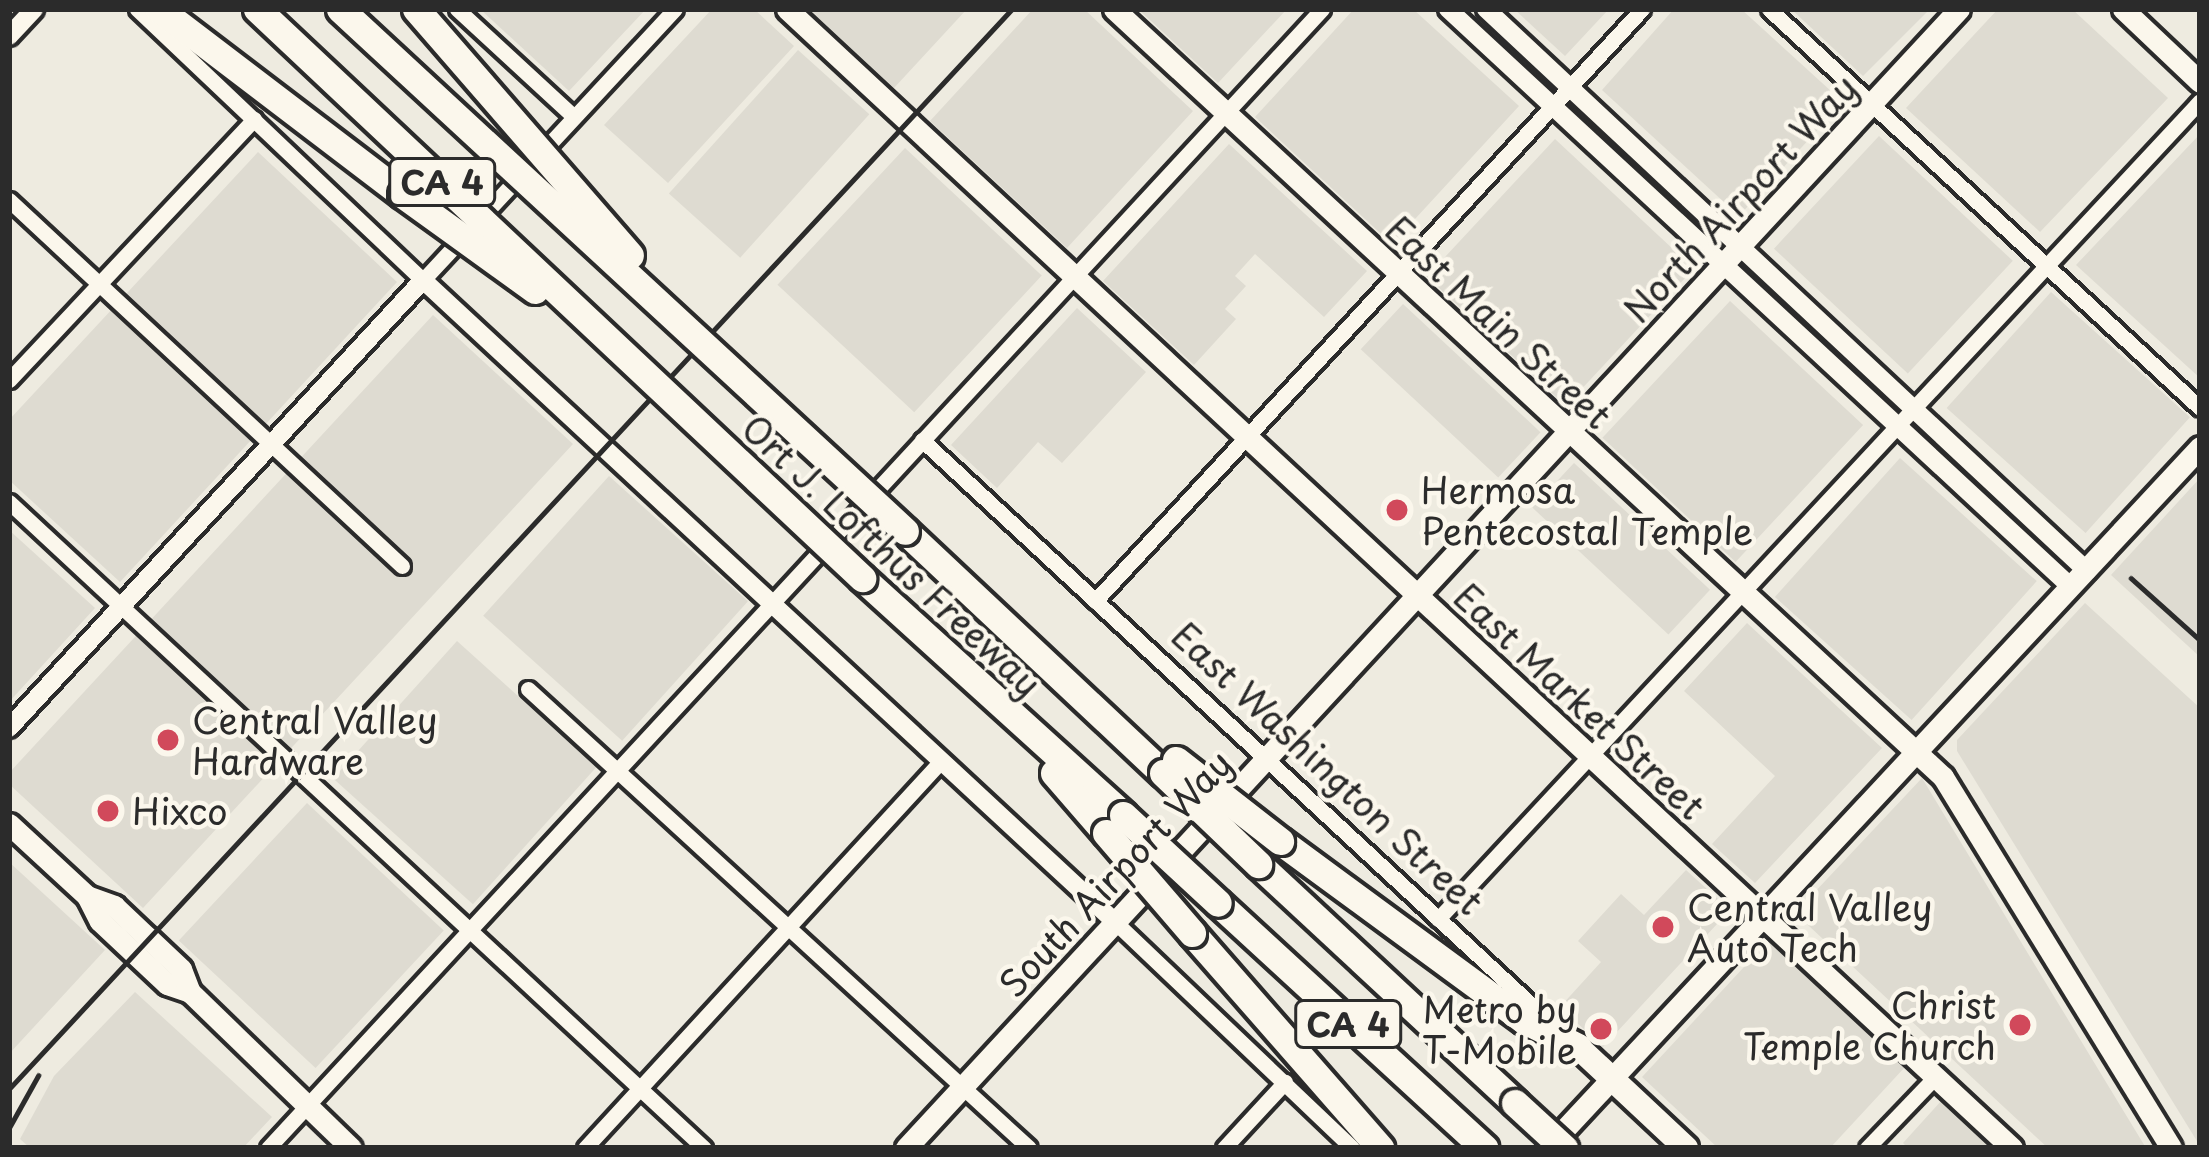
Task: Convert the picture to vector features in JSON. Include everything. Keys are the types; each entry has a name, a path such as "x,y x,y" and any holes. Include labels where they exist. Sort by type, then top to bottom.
{"highway":[{"path":"159,9 626,356"},
{"name":"Ort J. Lofthus Freeway","path":"257,9 989,697 1115,824"},
{"name":"Ort J. Lofthus Freeway","path":"340,9 1024,642 1169,767"},
{"path":"416,9 713,350"},
{"path":"1169,767 1280,841 1524,1020 1578,1047"},
{"name":"CA 4","path":"1169,767 1258,864 1564,1148"},
{"path":"1115,824 1192,933 1380,1148"},
{"name":"CA 4","path":"1115,824 1218,903 1481,1146"}],"main road":[{"name":"East Market Street","path":"787,9 2012,1148"},
{"name":"East Main Street","path":"1114,9 1943,777 2171,1148"},
{"name":"North Airport Way","path":"1570,432 1959,9"},
{"path":"2123,9 2200,82"},
{"name":"South Airport Way","path":"906,1148 1570,432"},
{"path":"1547,1148 2200,446"},
{"path":"9,824 87,896 114,906 181,969 190,992 351,1148"},
{"name":"East Washington Street","path":"1578,1047 1686,1148"}],"street":[{"path":"9,36 34,9"},
{"path":"137,9 1352,1148"},
{"path":"458,9 574,117"},
{"path":"9,728 675,9"},
{"path":"268,1148 1322,9"},
{"path":"1448,9 1898,427 2079,579"},
{"path":"1486,9 1915,410 2079,579"},
{"path":"1095,601 1642,9"},
{"path":"1769,9 2200,408"},
{"path":"1438,919 2200,101"},
{"path":"9,380 254,119"},
{"path":"9,200 402,566"},
{"name":"East Washington Street","path":"922,440 1578,1047"},
{"path":"9,502 704,1148"},
{"path":"528,689 1028,1148"},
{"path":"585,1148 941,761"},
{"path":"1868,1148 1935,1077"},
{"path":"1224,1148 1285,1082"}],"shaded area":[{"path":"480,9 646,9 569,91"},
{"path":"712,9 754,9 794,46 668,183 604,125"},
{"path":"809,9 967,9 894,88"},
{"path":"1033,9 1084,9 1193,111 1067,248 930,121"},
{"path":"1138,9 1287,9 1218,83"},
{"path":"1354,9 1413,9 1519,106 1392,244 1255,117"},
{"path":"1514,9 1609,9 1565,56"},
{"path":"1674,9 1741,9 1843,102 1739,216 1602,90"},
{"path":"1791,9 1930,9 1863,76"},
{"path":"1998,9 2072,9 2168,98 2040,232 1906,108"},
{"path":"798,50 869,114 740,258 669,193"},
{"path":"2200,134 2200,378 2076,265"},
{"path":"1879,136 2013,261 1908,373 1774,249"},
{"path":"1555,139 1694,269 1566,406 1427,276"},
{"path":"1229,144 1367,271 1324,317 1255,254 1235,276 1246,286 1225,309 1236,319 1194,365 1103,281"},
{"path":"905,148 1042,276 914,412 777,285"},
{"path":"258,152 397,282 120,582 9,480 9,420"},
{"path":"2051,292 2190,417 2086,533 1947,408"},
{"path":"1730,301 1863,425 1736,562 1602,438"},
{"path":"1403,304 1540,432 1498,478 1361,349"},
{"path":"1077,308 1146,372 1062,463 1038,442 997,488 951,445"},
{"path":"433,315 573,444 143,908 9,784 9,773"},
{"path":"1900,458 2037,581 1912,720 1775,597"},
{"path":"1574,463 1710,590 1668,634 1532,508"},
{"path":"609,476 748,601 622,741 483,616"},
{"path":"2200,478 2200,657 2111,575"},
{"path":"9,530 95,608 9,702"},
{"path":"2085,603 2200,708 2200,1146 1957,751 1957,740"},
{"path":"1747,623 1882,748 1755,883 1712,844 1775,776 1684,691"},
{"path":"457,641 597,767 473,904 333,778"},
{"path":"1922,778 2146,1148 2048,1148 1795,913"},
{"path":"307,803 444,931 316,1068 179,940"},
{"path":"9,862 105,950 9,1054"},
{"path":"1686,870 1730,910 1603,1047 1560,1007 1601,962 1578,941 1621,894 1644,915"},
{"path":"1769,940 1905,1067 1830,1148 1718,1148 1642,1077"},
{"path":"135,992 272,1117 243,1148 30,1148 20,1139 54,1076"},
{"path":"1942,1100 1993,1148 1908,1148 1903,1143"}],"railway":[{"path":"9,1089 1012,9"},
{"path":"2131,578 2200,640"},
{"path":"9,1128 38,1076"}],"place":[{"name":"Hermosa Pentecostal Temple","path":"1397,510"},
{"name":"Central Valley Hardware","path":"168,740"},
{"name":"Hixco","path":"108,811"},
{"name":"Central Valley Auto Tech","path":"1663,927"},
{"name":"Christ Temple Church","path":"2020,1025"},
{"name":"Metro by T-Mobile","path":"1601,1029"}]}
